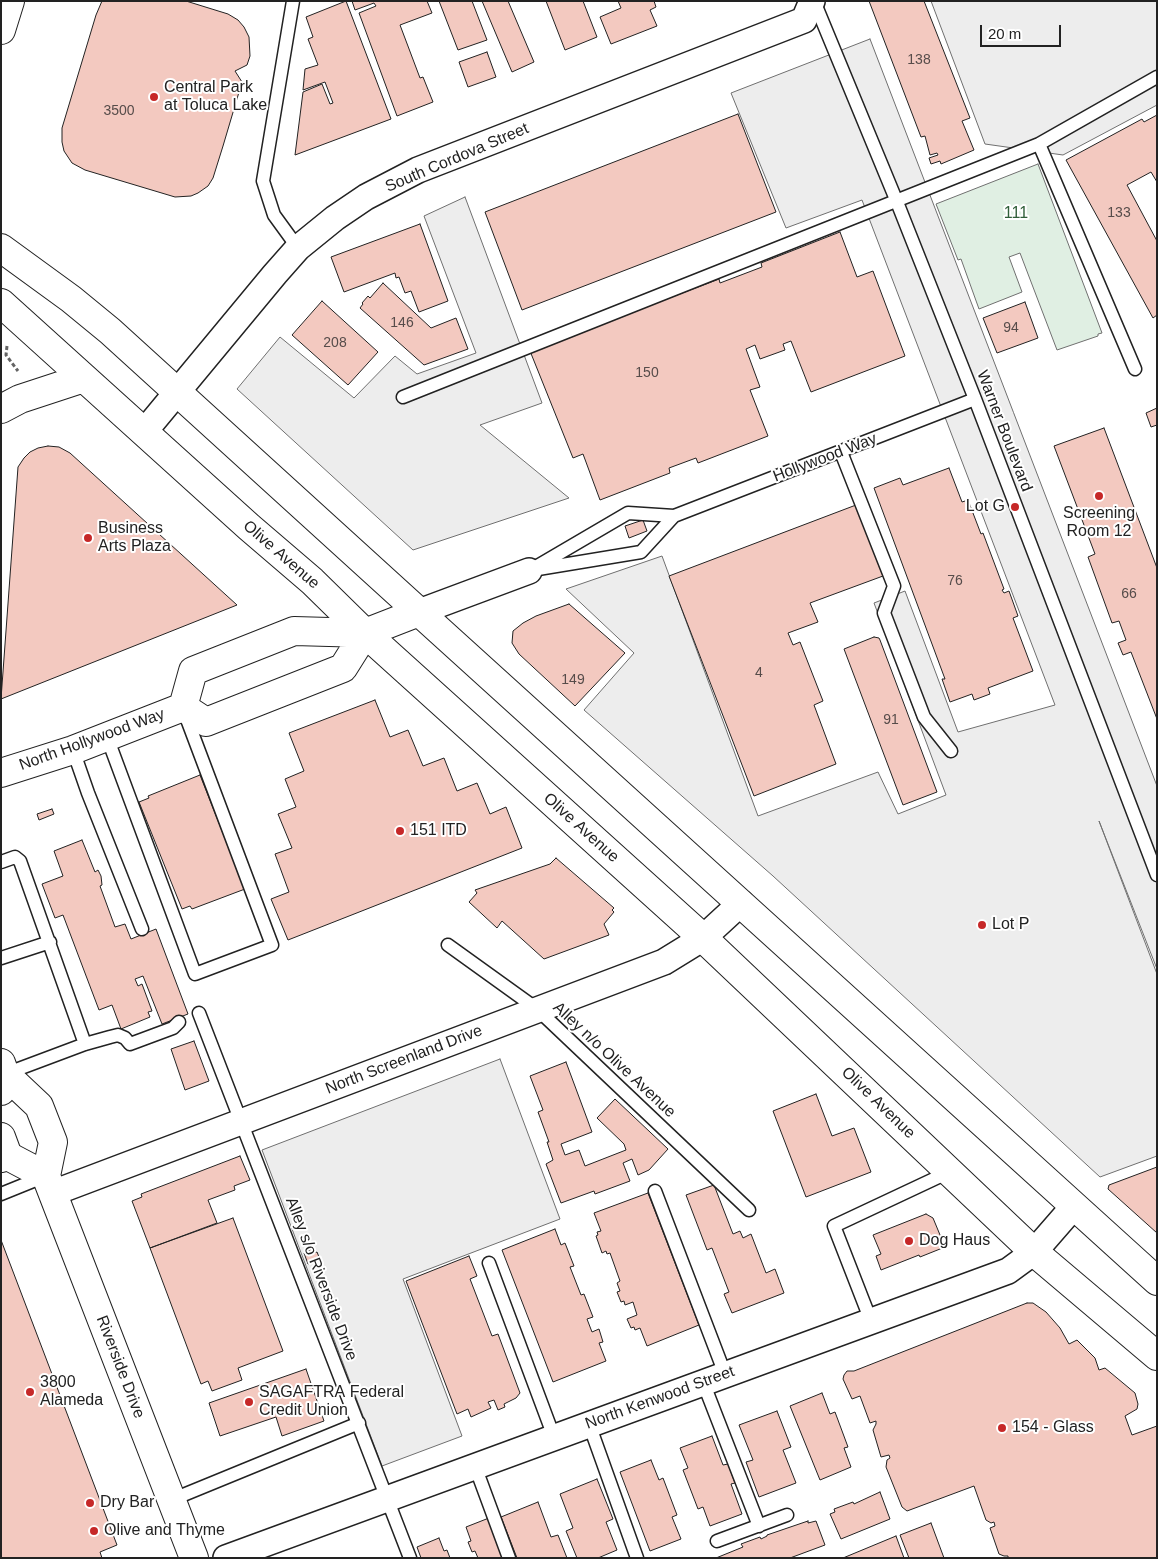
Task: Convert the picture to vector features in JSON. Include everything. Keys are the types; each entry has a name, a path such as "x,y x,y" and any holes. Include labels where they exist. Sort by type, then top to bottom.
{"main road":[{"path":"1,30 10,1"},
{"path":"1,248 71,299 110,331 1157,1281"},
{"name":"Olive Avenue","path":"1,304 249,527 312,581 365,633 704,938 1034,1252 1157,1356"},
{"path":"1,409 20,399 84,378"},
{"path":"365,633 419,612"},
{"name":"North Hollywood Way","path":"183,707 193,671 294,631 365,633"},
{"name":"North Hollywood Way","path":"183,707 206,722 343,668 365,633"},
{"name":"North Hollywood Way","path":"1,773 73,750 183,707"},
{"path":"2,1076 39,1106 53,1142 49,1184"},
{"path":"4,1150 49,1184"},
{"name":"Riverside Drive","path":"49,1184 194,1558"}],"street":[{"name":"South Cordova Street","path":"144,432 298,248 335,218 366,197 418,170 804,20 813,1"},
{"name":"Hollywood Way","path":"419,612 529,571"},
{"name":"North Screenland Drive","path":"49,1184 242,1121 664,962 704,938 741,903"},
{"name":"North Kenwood Street","path":"226,1558 1008,1271 1034,1252 1074,1206"}],"lane":[{"path":"293,1 263,181 274,215 298,248"},
{"name":"Warner Boulevard","path":"813,1 897,202 975,400 1157,875"},
{"path":"403,397 1039,144 1157,77"},
{"path":"1039,144 1134,369"},
{"name":"Hollywood Way","path":"529,571 628,513 674,516 975,400"},
{"path":"841,452 894,586 884,612 924,717 951,751"},
{"name":"Hollywood Way","path":"529,571 641,552 674,516"},
{"path":"106,737 195,974 272,945 183,707"},
{"path":"73,750 142,929"},
{"path":"1,862 15,857 20,861 85,1044"},
{"path":"1,958 50,942"},
{"name":"Alley n/o Olive Avenue","path":"448,944 536,1010 749,1210"},
{"name":"Alley s/o Riverside Drive","path":"199,1013 410,1558"},
{"path":"2,1076 85,1044 118,1035 125,1038 130,1044 173,1028 179,1022"},
{"path":"871,1321 834,1226 949,1172"},
{"path":"1,1194 49,1184"},
{"path":"656,1192 758,1526"},
{"path":"490,1263 554,1437"},
{"path":"171,1500 359,1423"},
{"path":"589,1424 637,1558"},
{"path":"475,1466 509,1558"},
{"path":"717,1541 787,1515"}],"path":[{"path":"7,346 3,355 23,378"}],"green space":[{"name":"111","path":"1038,164 1102,333 1057,350 1020,253 1009,257 1022,292 979,309 961,259 958,260 936,204"}],"shaded area":[{"path":"931,1 1157,1 1157,105 1063,155 985,144"},
{"path":"870,39 1157,786 1157,969 1099,821 1157,974 1157,1156 1100,1177 773,876 584,710 634,653 566,589 662,556 758,816 878,772 898,814 946,795 874,603 905,591 958,732 1055,705 862,200 786,228 731,93"},
{"path":"465,197 542,403 480,425 569,498 413,550 237,389 280,337 354,398 395,356 417,374 476,353 424,216"},
{"path":"500,1059 560,1219 403,1279 462,1436 382,1466 262,1150"}],"building":[{"name":"Central Park at Toluca Lake","path":"102,1 186,1 228,14 238,20 249,37 250,56 247,65 235,71 242,82 213,178 208,186 198,193 191,196 175,197 85,170 72,163 64,151 62,128 96,15"},
{"path":"346,1 391,119 295,155 303,92 322,84 330,104 333,103 325,82 303,90 305,69 318,65 308,39 313,37 306,17"},
{"path":"352,1 427,1 432,13 400,25 420,78 423,77 433,102 397,116 359,13 376,6 374,3 355,10"},
{"path":"439,1 472,1 487,40 458,50"},
{"path":"482,1 508,1 534,62 512,72"},
{"path":"546,1 583,1 597,37 565,50"},
{"path":"618,1 654,1 656,7 650,10 657,26 611,44 600,17 621,8"},
{"path":"869,1 924,1 970,118 962,121 974,150 941,164 940,161 931,164 929,158 938,155 937,153 930,155 925,136 921,137"},
{"path":"487,52 496,77 468,87 459,62"},
{"path":"738,114 776,212 522,310 485,212"},
{"path":"1157,115 1157,182 1151,172 1127,185 1157,241 1157,315 1153,318 1066,160 1142,119 1144,122"},
{"path":"420,224 448,301 419,312 411,291 405,293 399,277 396,278 395,273 344,292 331,257"},
{"path":"840,232 857,277 873,271 905,356 811,392 791,341 783,344 785,350 760,359 755,345 746,349 760,387 750,390 768,436 698,463 696,458 669,468 670,473 600,500 583,454 573,458 530,351 719,279 720,283 762,267 761,263"},
{"path":"383,283 431,328 456,318 468,349 424,365 360,308 368,296 370,298"},
{"path":"322,301 378,352 348,385 292,335"},
{"path":"1025,302 1038,338 997,353 983,318"},
{"path":"1157,408 1157,425 1151,427 1146,413"},
{"path":"1104,428 1157,568 1157,719 1131,652 1123,655 1118,643 1126,640 1119,621 1112,623 1088,557 1095,554 1054,446"},
{"name":"Business Arts Plaza","path":"48,446 59,447 70,453 237,605 1,699 18,467 30,452"},
{"path":"949,468 962,502 968,500 981,534 983,533 1004,589 1002,590 1004,593 1009,591 1018,616 1013,618 1033,671 988,688 990,694 974,700 972,694 950,702 942,679 945,679 874,488 900,478 903,485"},
{"path":"856,505 883,576 810,603 818,622 788,633 793,645 800,642 823,701 814,705 836,764 754,796 669,576"},
{"path":"643,520 647,531 629,538 625,526"},
{"path":"569,604 625,653 575,706 519,654 512,643 513,631 523,623 536,616"},
{"path":"874,637 880,640 937,792 903,805 844,649"},
{"name":"151 ITD","path":"375,700 390,737 408,730 423,766 444,758 457,791 477,783 490,814 506,807 522,848 288,940 271,899 289,892 275,854 292,848 278,814 296,807 285,779 304,771 289,733"},
{"path":"200,775 245,889 192,909 190,906 182,909 139,802 149,798 148,796"},
{"path":"52,809 54,814 39,820 37,814"},
{"path":"82,840 95,872 98,870 101,876 102,885 100,886 115,927 125,924 131,939 156,929 188,1014 162,1024 143,976 135,979 138,986 142,984 152,1011 148,1012 150,1017 121,1029 112,1005 99,1010 63,915 55,918 42,884 63,876 54,851"},
{"path":"556,858 614,908 612,910 614,912 604,924 609,935 544,959 502,921 497,928 469,902 477,893 475,890 550,864"},
{"path":"194,1041 209,1081 185,1090 171,1049"},
{"path":"566,1062 592,1132 561,1144 565,1155 579,1150 585,1166 626,1150 624,1144 597,1118 615,1099 668,1149 649,1170 638,1175 632,1159 623,1163 630,1181 595,1194 594,1191 561,1203 546,1164 553,1160 547,1142 549,1142 538,1112 543,1110 530,1076"},
{"path":"816,1094 832,1136 854,1128 871,1172 806,1197 773,1111"},
{"path":"240,1156 250,1180 234,1186 235,1190 208,1200 217,1223 150,1248 132,1201 142,1197 141,1194"},
{"path":"1157,1167 1157,1233 1108,1189 1109,1185"},
{"path":"714,1185 733,1234 740,1231 743,1238 751,1234 766,1273 775,1269 784,1293 732,1313 724,1294 729,1292 712,1248 707,1250 686,1195"},
{"path":"648,1193 699,1325 647,1346 640,1328 635,1330 634,1327 631,1328 627,1319 637,1315 633,1302 625,1305 624,1301 621,1302 617,1292 620,1291 617,1283 620,1281 610,1253 607,1254 606,1251 602,1253 596,1236 598,1235 597,1232 601,1231 594,1213"},
{"name":"Dog Haus","path":"926,1214 933,1218 945,1247 881,1270 876,1256 881,1254 873,1235"},
{"path":"233,1218 283,1351 238,1368 242,1380 212,1391 208,1381 201,1384 150,1248"},
{"path":"555,1229 561,1245 565,1243 574,1266 570,1267 581,1295 584,1294 593,1317 587,1319 592,1332 599,1329 603,1342 599,1343 606,1361 553,1382 502,1250"},
{"name":"3800 Alameda","path":"1,1240 117,1545 100,1552 102,1558 1,1558"},
{"path":"312,1249 314,1253 317,1252 319,1257 315,1258 316,1261 308,1264 304,1253"},
{"path":"469,1256 477,1276 470,1279 492,1336 498,1334 520,1393 516,1398 504,1404 505,1407 498,1410 494,1400 488,1402 491,1408 471,1417 468,1409 457,1414 406,1281"},
{"name":"154 - Glass","path":"1027,1303 1033,1303 1046,1312 1060,1328 1069,1344 1077,1340 1095,1358 1099,1370 1105,1368 1135,1393 1138,1404 1137,1409 1125,1416 1132,1435 1157,1426 1157,1558 1008,1558 1008,1556 999,1554 990,1528 995,1526 994,1522 991,1523 986,1520 974,1486 907,1511 902,1507 886,1467 887,1460 890,1458 889,1455 881,1457 873,1430 876,1421 870,1423 860,1396 852,1399 843,1379 844,1375 847,1371 854,1371"},
{"path":"306,1369 324,1421 282,1436 276,1417 220,1436 209,1403"},
{"path":"822,1393 830,1414 835,1412 848,1447 844,1448 851,1467 820,1480 790,1406"},
{"path":"777,1411 791,1447 783,1450 796,1483 759,1497 746,1462 753,1460 739,1425"},
{"path":"712,1436 723,1465 728,1464 735,1483 731,1484 742,1514 710,1526 703,1507 698,1509 683,1470 688,1468 680,1448"},
{"path":"651,1460 659,1480 663,1478 677,1515 672,1517 681,1539 650,1551 620,1472"},
{"path":"597,1479 613,1519 606,1522 617,1550 598,1558 577,1558 566,1531 573,1528 560,1494"},
{"path":"880,1492 890,1519 841,1539 830,1514 835,1512 834,1509 853,1502 854,1504"},
{"path":"538,1502 551,1537 558,1535 567,1558 517,1558 501,1517"},
{"path":"489,1518 503,1558 478,1558 475,1551 472,1552 468,1542 471,1541 466,1527"},
{"path":"808,1521 808,1523 816,1521 825,1545 790,1558 716,1558 743,1547 741,1544 760,1537 761,1539 767,1535"},
{"path":"931,1523 944,1558 909,1558 900,1535"},
{"path":"896,1536 904,1558 843,1558"},
{"path":"439,1538 444,1551 447,1550 450,1558 421,1558 417,1547"}],"place":[{"name":"Central Park at Toluca Lake","path":"154,97"},
{"name":"Screening Room 12","path":"1099,496"},
{"name":"Lot G","path":"1015,507"},
{"name":"Business Arts Plaza","path":"88,538"},
{"name":"151 ITD","path":"400,831"},
{"name":"Lot P","path":"982,925"},
{"name":"Dog Haus","path":"909,1241"},
{"name":"3800 Alameda","path":"30,1392"},
{"name":"SAGAFTRA Federal Credit Union","path":"249,1402"},
{"name":"154 - Glass","path":"1002,1428"},
{"name":"Dry Bar","path":"90,1503"},
{"name":"Olive and Thyme","path":"94,1531"}]}
